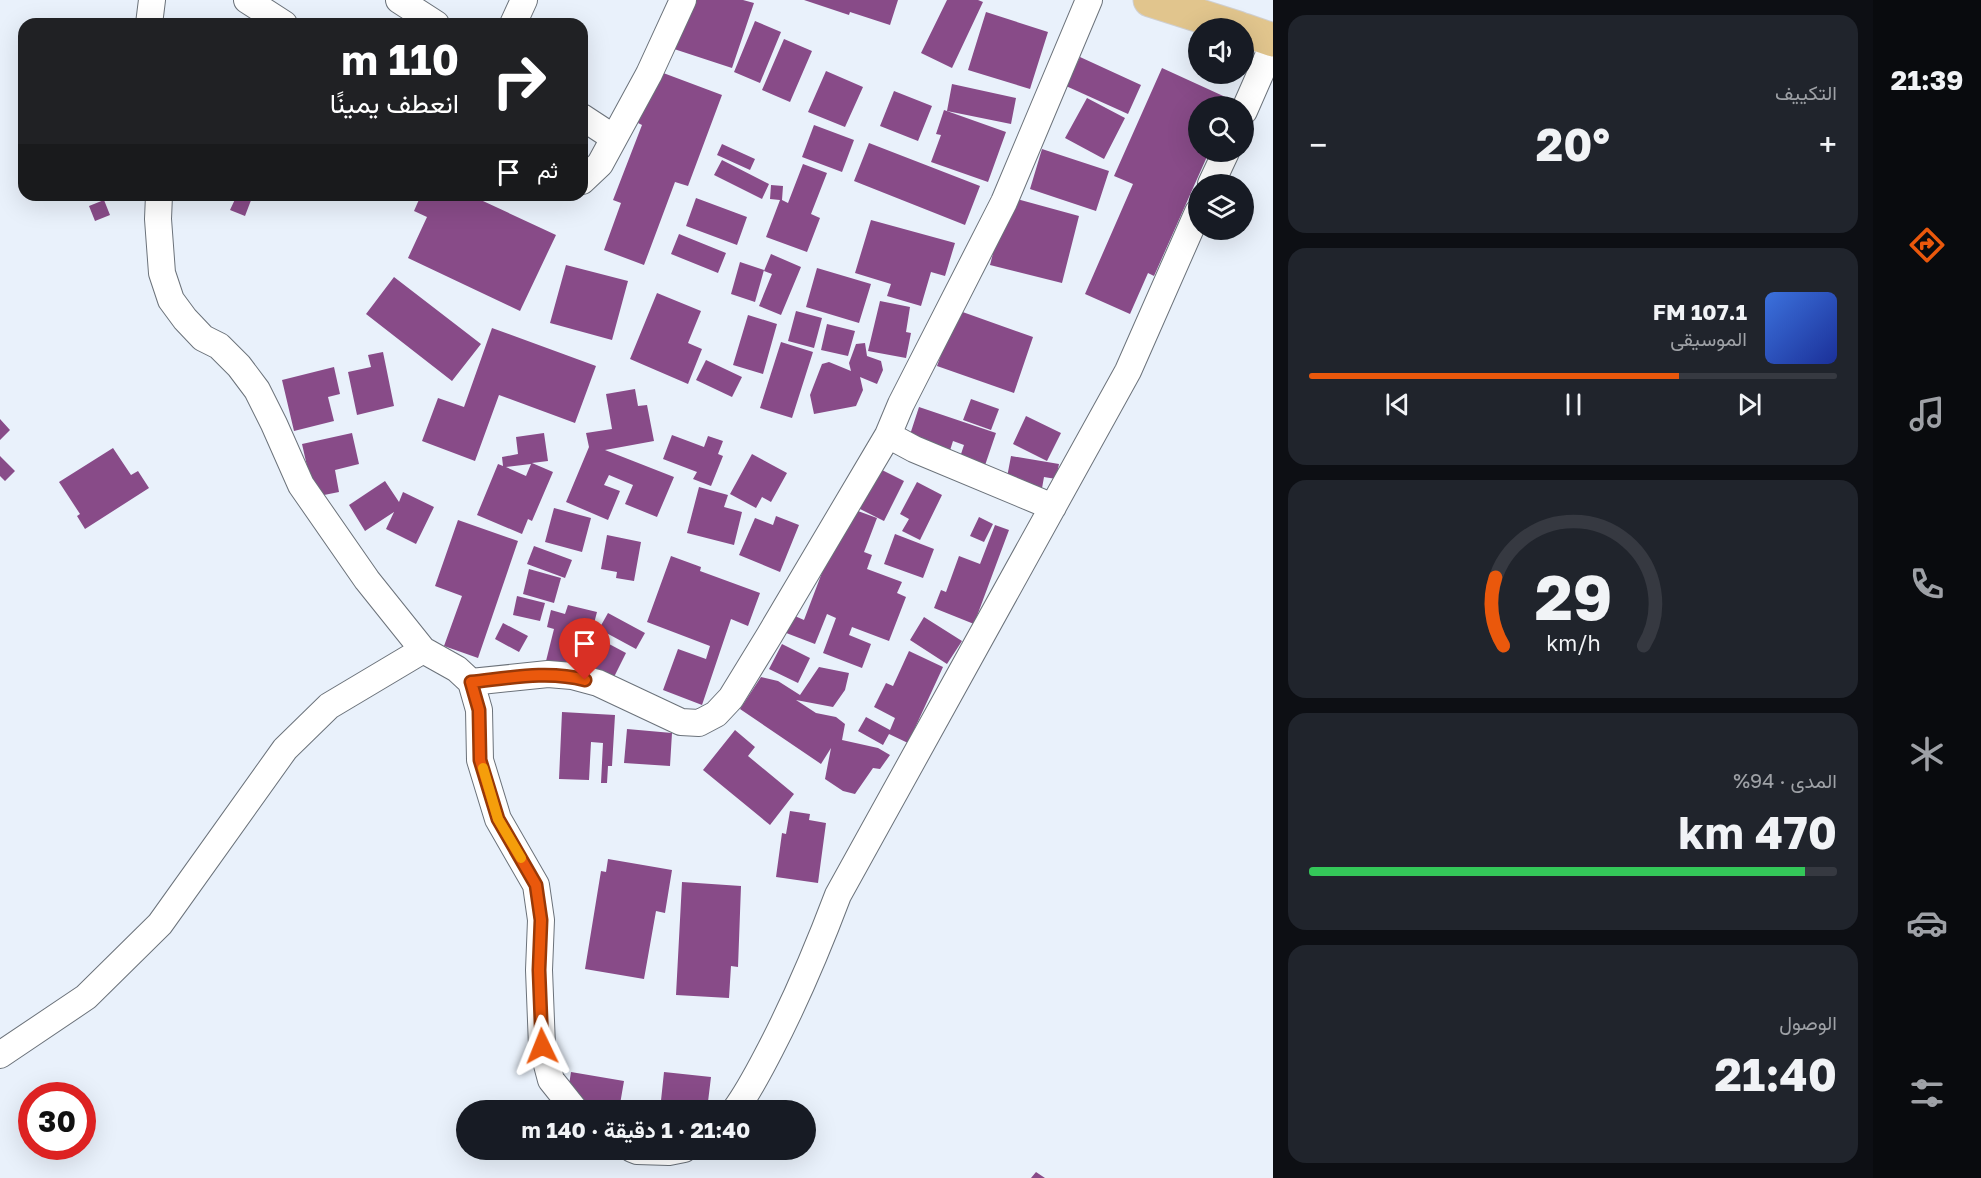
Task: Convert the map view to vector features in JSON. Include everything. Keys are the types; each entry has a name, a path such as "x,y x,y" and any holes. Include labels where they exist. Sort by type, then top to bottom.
{"main road":[{"path":"1150,0 1207,18"},
{"path":"1254,33 1273,40"}],"street":[{"path":"150,18 152,0"},
{"path":"247,0 275,18"},
{"path":"399,0 427,18"},
{"path":"516,18 524,0"},
{"path":"588,175 600,164 649,74 683,0"},
{"path":"471,682 548,674 572,676 598,683 681,722 699,723 716,714 731,698 888,435 901,404 1004,202 1089,0"},
{"path":"1251,96 1273,45"},
{"path":"588,121 614,138"},
{"path":"159,201 162,273 171,300 203,338 219,346 239,366 257,390 301,485 367,579 423,650 457,669 471,682 479,710 480,760 498,819 536,885 541,920 539,970 542,1046 551,1080 567,1100"},
{"path":"742,1100 785,1022 820,943 838,895 1128,371 1188,235"},
{"path":"888,435 914,450 1053,507"},
{"path":"0,1055 86,997 160,924 285,749 329,706 423,650"}],"building":[{"path":"691,0 743,0 754,3 732,68 674,49"},
{"path":"804,0 898,0 890,25 850,12 849,15"},
{"path":"947,0 983,2 952,68 921,53"},
{"path":"986,12 1048,32 1030,89 968,70"},
{"path":"755,21 781,32 760,83 734,72"},
{"path":"784,39 812,51 790,102 762,90"},
{"path":"1080,57 1141,85 1128,114 1066,86"},
{"path":"1162,68 1188,80 1188,84 1197,84 1223,96 1188,96 1188,162 1205,162 1199,174 1188,174 1188,199 1154,276 1148,273 1130,314 1085,294 1133,184 1114,176"},
{"path":"658,71 722,95 688,186 675,182 644,265 604,250 621,203 613,200 642,125 638,123"},
{"path":"826,71 863,87 845,127 808,112"},
{"path":"952,84 1016,98 1011,124 947,111"},
{"path":"894,91 932,106 918,141 880,126"},
{"path":"1087,98 1125,118 1104,159 1065,138"},
{"path":"944,110 1006,132 988,182 931,162 941,135 936,134"},
{"path":"814,125 854,140 842,172 802,157"},
{"path":"869,143 980,186 965,225 854,181"},
{"path":"722,144 755,159 750,170 717,155"},
{"path":"1042,149 1109,171 1096,211 1030,189"},
{"path":"722,160 769,184 762,199 714,175"},
{"path":"803,164 827,173 811,214 820,218 807,252 766,237 780,200 770,199 771,185 783,186 782,200 788,203"},
{"path":"696,198 747,217 737,245 686,226"},
{"path":"1013,198 1079,216 1062,283 990,265 1000,226 1006,227"},
{"path":"104,201 110,215 95,221 89,206"},
{"path":"234,201 251,201 245,216 230,210"},
{"path":"418,201 483,201 556,235 520,311 408,258 427,217 414,211"},
{"path":"871,220 955,243 945,276 931,272 921,306 887,296 891,284 855,273"},
{"path":"679,234 726,253 718,273 671,254"},
{"path":"771,254 801,267 781,315 759,306 772,274 764,271"},
{"path":"740,262 764,270 755,302 731,294"},
{"path":"566,265 628,281 612,340 550,323"},
{"path":"817,268 871,284 859,323 806,307"},
{"path":"394,277 481,344 452,381 366,314"},
{"path":"657,293 701,311 688,343 702,349 688,384 630,359"},
{"path":"880,301 910,307 906,332 911,333 906,358 868,351"},
{"path":"957,310 1033,337 1014,393 937,366"},
{"path":"796,311 822,318 814,348 788,341"},
{"path":"748,315 777,324 763,374 733,365"},
{"path":"827,324 855,331 848,356 821,350"},
{"path":"492,328 596,366 575,423 499,395 475,461 422,441 438,398 464,407"},
{"path":"781,342 813,352 792,418 760,408"},
{"path":"865,343 867,356 881,361 883,370 877,384 860,377 863,390 856,406 814,414 810,395 822,364 829,362 851,371 849,363 856,344"},
{"path":"383,352 394,406 357,415 348,372 371,367 368,355"},
{"path":"706,360 742,377 732,397 696,380"},
{"path":"334,367 340,394 328,397 334,421 294,431 282,380"},
{"path":"635,389 638,406 647,405 654,441 605,450 674,477 657,517 625,504 633,485 609,475 604,485 620,491 608,520 566,502 589,447 586,433 612,429 606,394"},
{"path":"971,399 999,409 991,430 963,420"},
{"path":"919,407 996,433 981,477 956,469 964,445 953,441 946,463 905,450"},
{"path":"1026,416 1061,433 1047,461 1013,444"},
{"path":"0,419 10,430 0,440"},
{"path":"352,433 359,464 335,470 339,492 314,497 302,444"},
{"path":"544,433 548,461 532,463 553,472 532,521 528,519 522,534 477,515 498,464 503,466 502,457 518,454 516,437","holes":["531,464 526,476 506,467"]},
{"path":"672,435 704,447 708,436 723,441 718,454 723,456 711,486 693,479 697,472 663,459"},
{"path":"113,448 131,475 138,471 149,488 85,529 77,516 80,514 59,482"},
{"path":"752,454 787,473 771,502 762,497 756,508 730,494"},
{"path":"0,456 15,471 5,481 0,476"},
{"path":"1011,456 1059,464 1056,479 1044,477 1041,494 1005,488"},
{"path":"870,464 904,481 884,521 850,504"},
{"path":"385,481 399,502 403,492 434,507 416,544 386,529 394,512 365,531 349,505"},
{"path":"917,482 942,495 920,540 902,531 909,519 900,514"},
{"path":"699,487 728,495 724,507 742,512 734,545 687,533"},
{"path":"847,507 877,518 864,552 872,555 867,569 902,582 897,593 906,597 889,641 852,627 849,635 871,644 862,668 823,653 836,618 827,614 815,644 781,631 788,613 804,620"},
{"path":"554,508 591,518 582,552 545,542"},
{"path":"776,516 799,525 780,572 739,555 755,518 773,525"},
{"path":"979,517 993,524 984,542 970,536"},
{"path":"458,520 518,541 478,658 444,646 462,596 435,586"},
{"path":"995,525 1009,530 974,624 934,608 941,590 946,592 959,556 980,564"},
{"path":"895,534 934,549 923,578 884,564"},
{"path":"607,535 641,542 634,581 616,578 617,572 601,569"},
{"path":"534,546 572,560 565,578 527,564"},
{"path":"671,556 701,567 700,571 760,593 748,626 731,619 702,705 663,690 678,649 706,659 710,646 647,622"},
{"path":"529,569 561,578 554,603 523,594"},
{"path":"517,596 545,603 540,621 513,615"},
{"path":"568,605 597,612 592,631 581,628 571,668 546,661 554,629 547,627 551,610 565,614"},
{"path":"608,613 645,633 636,649 599,629"},
{"path":"924,617 962,641 947,664 910,640"},
{"path":"503,623 528,636 519,652 495,639"},
{"path":"596,637 626,653 609,687 579,672"},
{"path":"782,644 810,658 798,683 769,669"},
{"path":"909,651 943,667 908,743 889,734 883,745 858,731 866,717 890,730 895,718 874,707 886,683 893,686"},
{"path":"819,667 849,673 845,690 833,707 796,700 816,713 836,717 845,724 842,740 878,748 890,755 880,769 873,768 855,794 843,791 825,779 831,748 821,764 740,709 761,677 778,681 800,695"},
{"path":"562,712 615,715 612,766 608,766 607,783 601,783 603,743 591,742 589,780 559,779"},
{"path":"627,729 672,733 670,766 624,763"},
{"path":"735,730 755,747 748,756 794,794 770,825 703,770"},
{"path":"790,811 810,814 809,820 826,823 818,883 776,877 782,833 786,834"},
{"path":"608,859 672,870 665,913 656,911 644,979 585,969 601,871 606,872"},
{"path":"682,882 741,886 738,967 731,966 729,998 676,995"},
{"path":"571,1072 624,1081 621,1100 567,1100"},
{"path":"664,1072 711,1077 708,1100 661,1100"},
{"path":"1036,1172 1045,1178 1031,1178"}],"slow traffic":[{"path":"483,768 498,819 521,858"}],"route":[{"path":"542,1046 539,970 541,920 536,885 498,819 480,760 479,710 471,682 548,674 572,676 585,680"}]}
